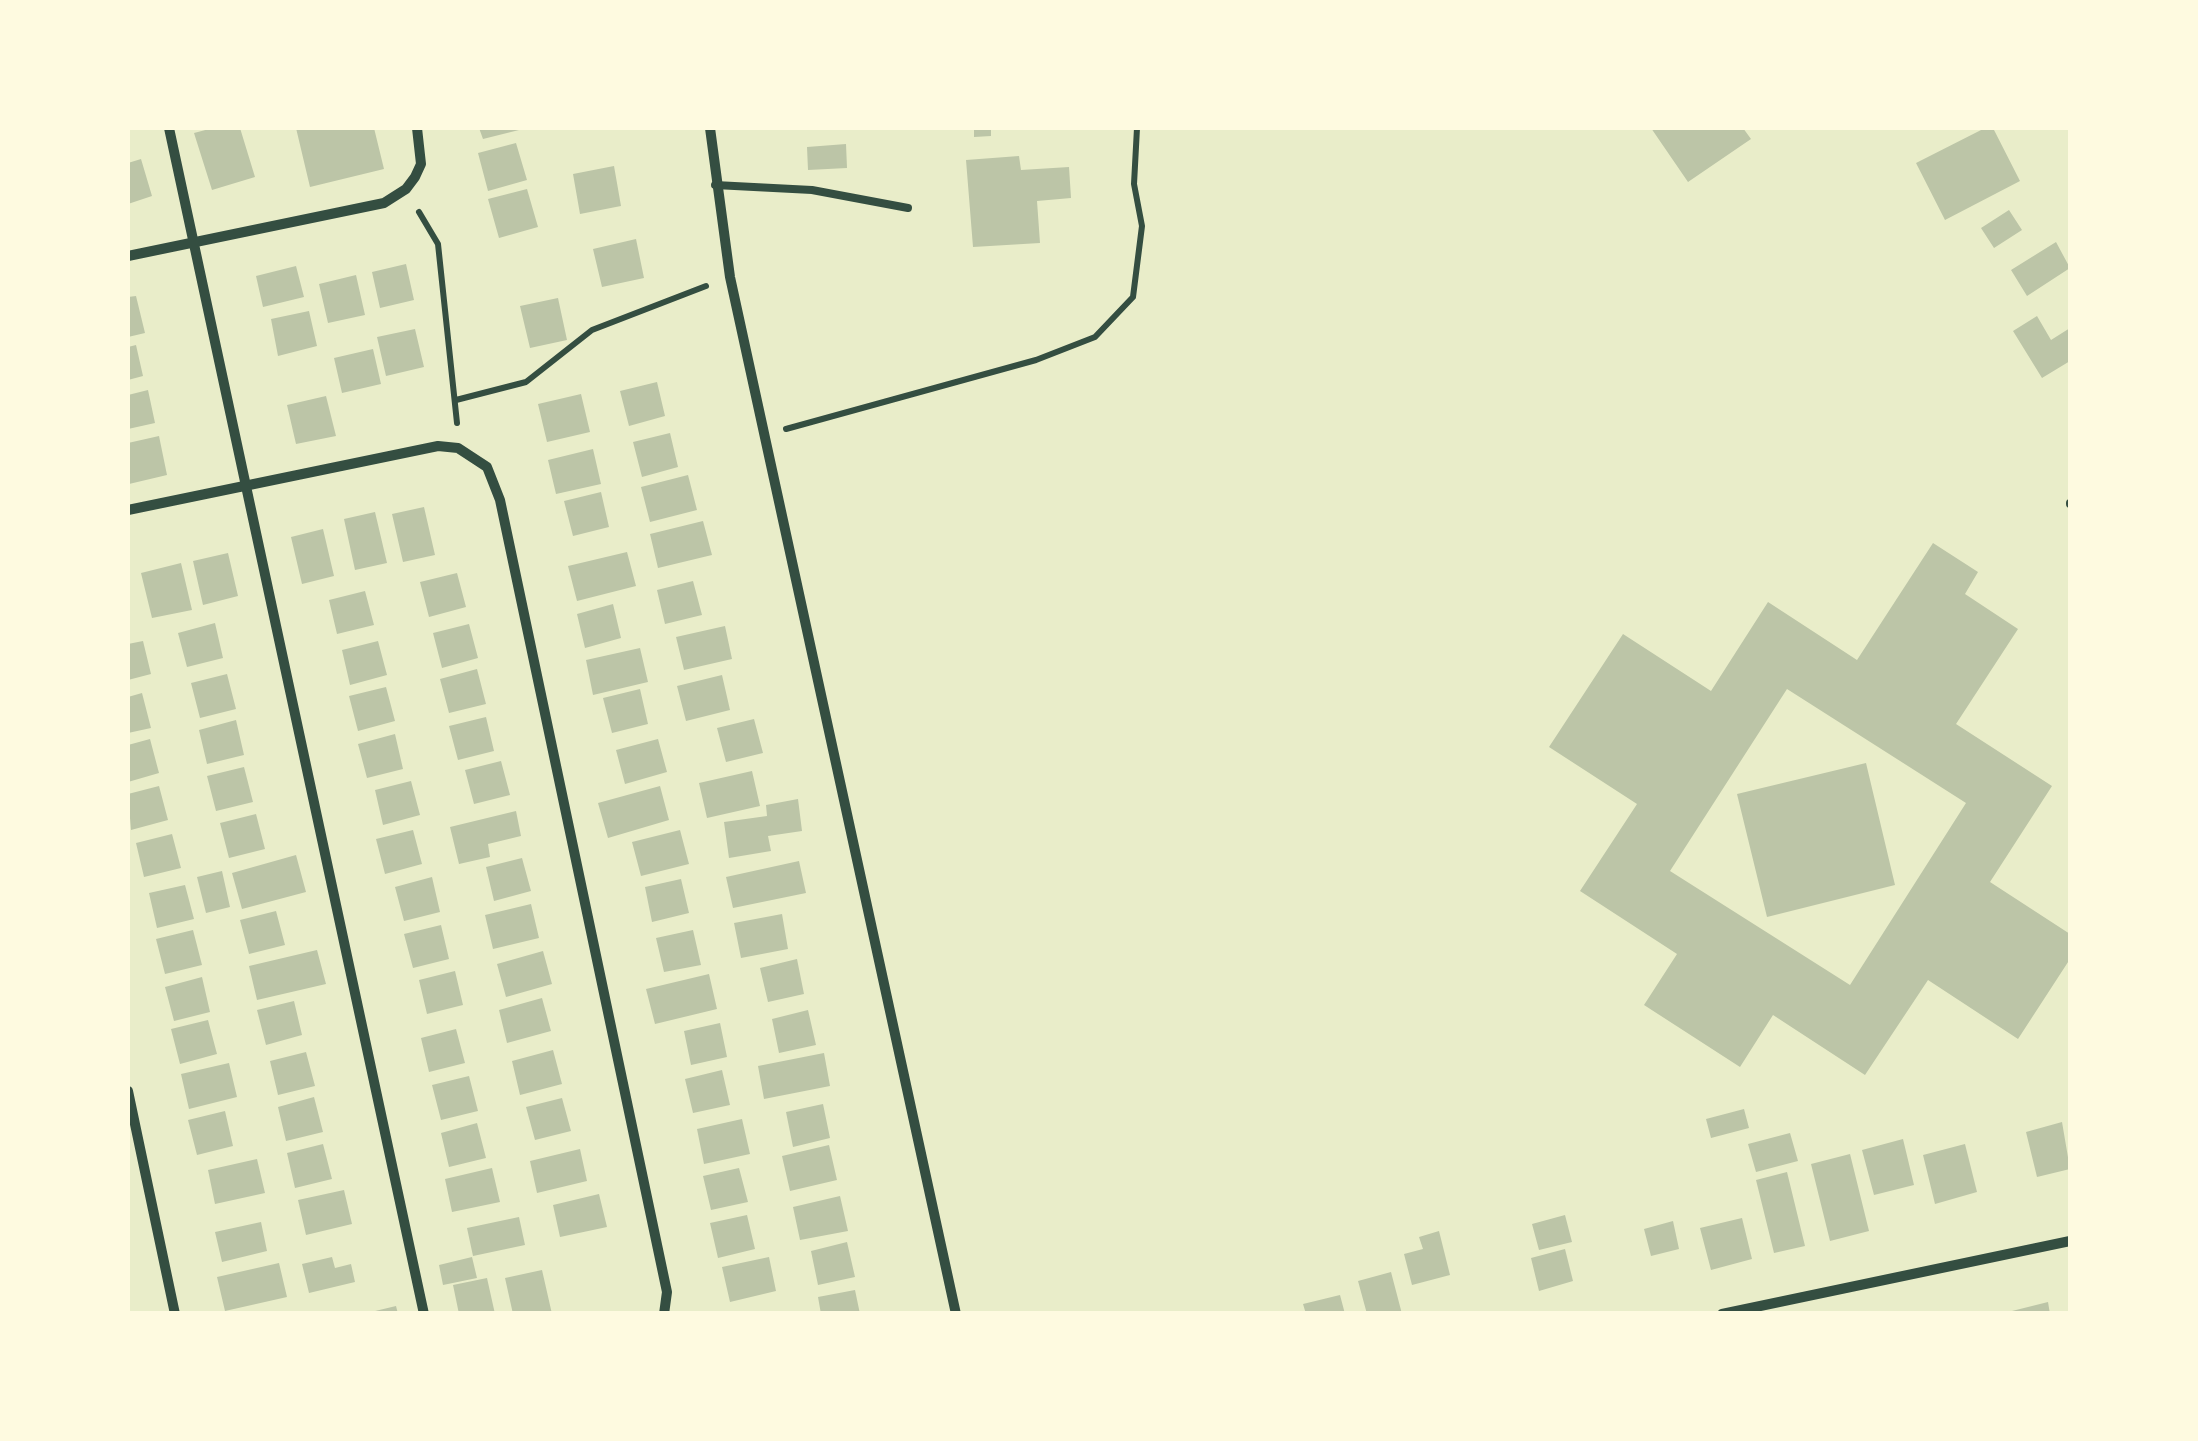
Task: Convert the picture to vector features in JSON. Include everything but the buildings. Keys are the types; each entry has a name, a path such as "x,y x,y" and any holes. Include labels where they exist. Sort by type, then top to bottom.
{"street":[{"path":"169,128 424,1314"},
{"path":"128,256 372,207 406,190 421,164 417,128"},
{"path":"710,128 730,277 956,1314"},
{"path":"128,510 438,446 458,448 487,467 500,500 667,1292 664,1314"},
{"path":"128,1091 175,1314"},
{"path":"1722,1314 2070,1241"}],"lane":[{"path":"715,185 812,190 908,208"}],"path":[{"path":"764,435 1036,360 1095,337 1133,298 1142,226 1134,184 1137,128"},
{"path":"406,190 438,244 458,448"},
{"path":"456,400 526,382 592,330 730,277"}]}
